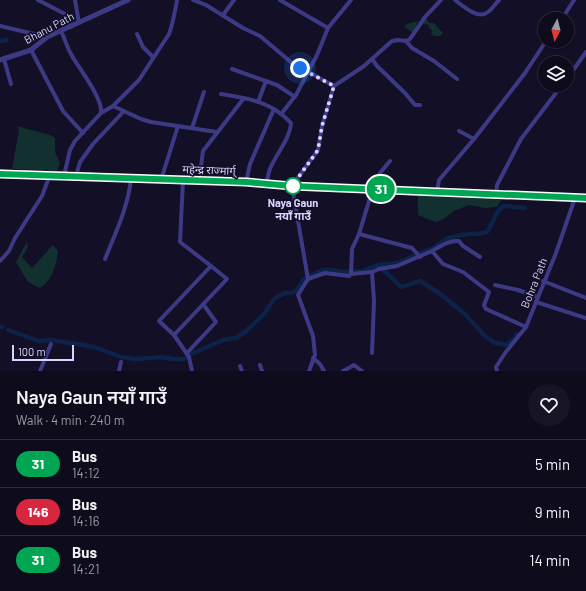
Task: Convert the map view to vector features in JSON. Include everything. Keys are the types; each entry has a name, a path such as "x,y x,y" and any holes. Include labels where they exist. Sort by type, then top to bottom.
{"highway":[{"name":"महेन्द्र राज्मार्ग्","path":"0,174 246,182 292,186 373,188 496,195 586,198"}],"street":[{"path":"38,0 65,14 71,27"},
{"path":"75,0 79,23"},
{"name":"Bhanu Path","path":"2,59 31,50 47,37 128,0"},
{"path":"64,176 70,150 75,141 101,113 113,106 139,80 169,34 172,27 177,0"},
{"path":"193,0 206,5 260,36 292,63 334,86"},
{"path":"223,15 234,0"},
{"path":"280,0 328,28"},
{"path":"282,113 295,97 328,28 351,0"},
{"path":"308,279 294,206 292,186 318,150 322,126 334,86 372,59 392,41 406,41 414,36 425,17 441,0"},
{"path":"454,0 477,14 483,15 488,12 499,0"},
{"path":"566,12 574,0"},
{"path":"0,26 47,37"},
{"path":"61,31 71,54 102,108 101,113"},
{"path":"137,34 143,47 153,57"},
{"path":"406,41 412,48 434,61 457,79"},
{"path":"437,192 439,180 474,140 525,73 541,48"},
{"path":"31,50 63,111 83,133"},
{"path":"574,68 586,52"},
{"path":"2,59 11,84"},
{"path":"372,59 377,66 405,93 414,105 420,105"},
{"path":"232,69 281,87 295,97"},
{"path":"258,102 266,81"},
{"path":"192,128 204,92"},
{"path":"496,195 497,185 521,139 557,92"},
{"path":"221,94 258,102 282,113 291,123 291,128 270,169 266,184"},
{"path":"199,181 203,151 244,98"},
{"path":"113,106 151,122 217,132"},
{"path":"246,182 250,164 274,109"},
{"path":"76,176 80,162 89,149 124,111"},
{"path":"161,180 178,126"},
{"path":"459,131 474,140"},
{"path":"351,274 352,249 359,234 373,188 380,173 390,161"},
{"path":"0,261 9,251 42,196 50,176"},
{"path":"105,259 123,216 129,195 131,179"},
{"path":"174,335 227,279 180,242 183,180"},
{"name":"Bohra Path","path":"496,369 505,353 526,327 543,281 556,253 575,198"},
{"path":"359,234 412,248 420,257"},
{"path":"309,371 315,355 313,336 298,295 308,279 325,273 349,276 351,274 372,272 379,269 397,266 420,257 446,243 454,241 460,241 463,246 480,257"},
{"path":"432,251 443,264 463,272 489,292 484,305 486,309 526,327"},
{"path":"192,371 188,355 174,335 159,321 211,266"},
{"path":"372,272 374,300 372,353"},
{"path":"543,281 586,298"},
{"path":"495,285 518,290 538,297"},
{"path":"536,302 586,318"},
{"path":"188,355 216,322 203,304"},
{"path":"40,371 50,344"},
{"path":"313,358 320,364 324,371"},
{"path":"118,371 121,362"},
{"path":"260,365 262,371"},
{"path":"240,366 242,371"},
{"path":"343,371 354,366 362,371"}],"green space":[{"path":"427,19 429,23 434,23 443,32 441,36 431,34 432,30 429,28 429,25 422,23"},
{"path":"418,21 413,33 405,27 405,25"},
{"path":"17,126 50,135 55,138 55,152 60,163 57,171 12,169 19,130"},
{"path":"435,193 503,197 497,207 485,208 469,205 454,211 442,220 435,222 418,215 418,195"},
{"path":"27,242 28,247 22,257 32,268 53,245 58,251 55,267 51,276 40,288 28,282 16,262"}],"waterway":[{"path":"0,41 7,40"},
{"path":"8,330 39,341 50,340 84,345 121,357 135,359 162,357 184,359 191,354 223,340 236,338 244,333 264,314 274,299 285,293 292,293 296,291 305,278 323,270 342,272 362,271 378,265 397,263 435,247 446,239 461,235 484,233 488,231 497,213 502,207 525,208"},
{"path":"379,266 401,287 420,281 439,293 465,314 484,335 493,342 505,345 514,339 517,334"}],"bus line":[{"name":"31","path":"0,174 246,182 292,186 373,188 586,198"}],"place":[{"name":"Naya Gaun नयाँ गाउँ","path":"293,186"}],"route":[{"path":"293,186 318,150 322,126 334,86 300,68"}]}
